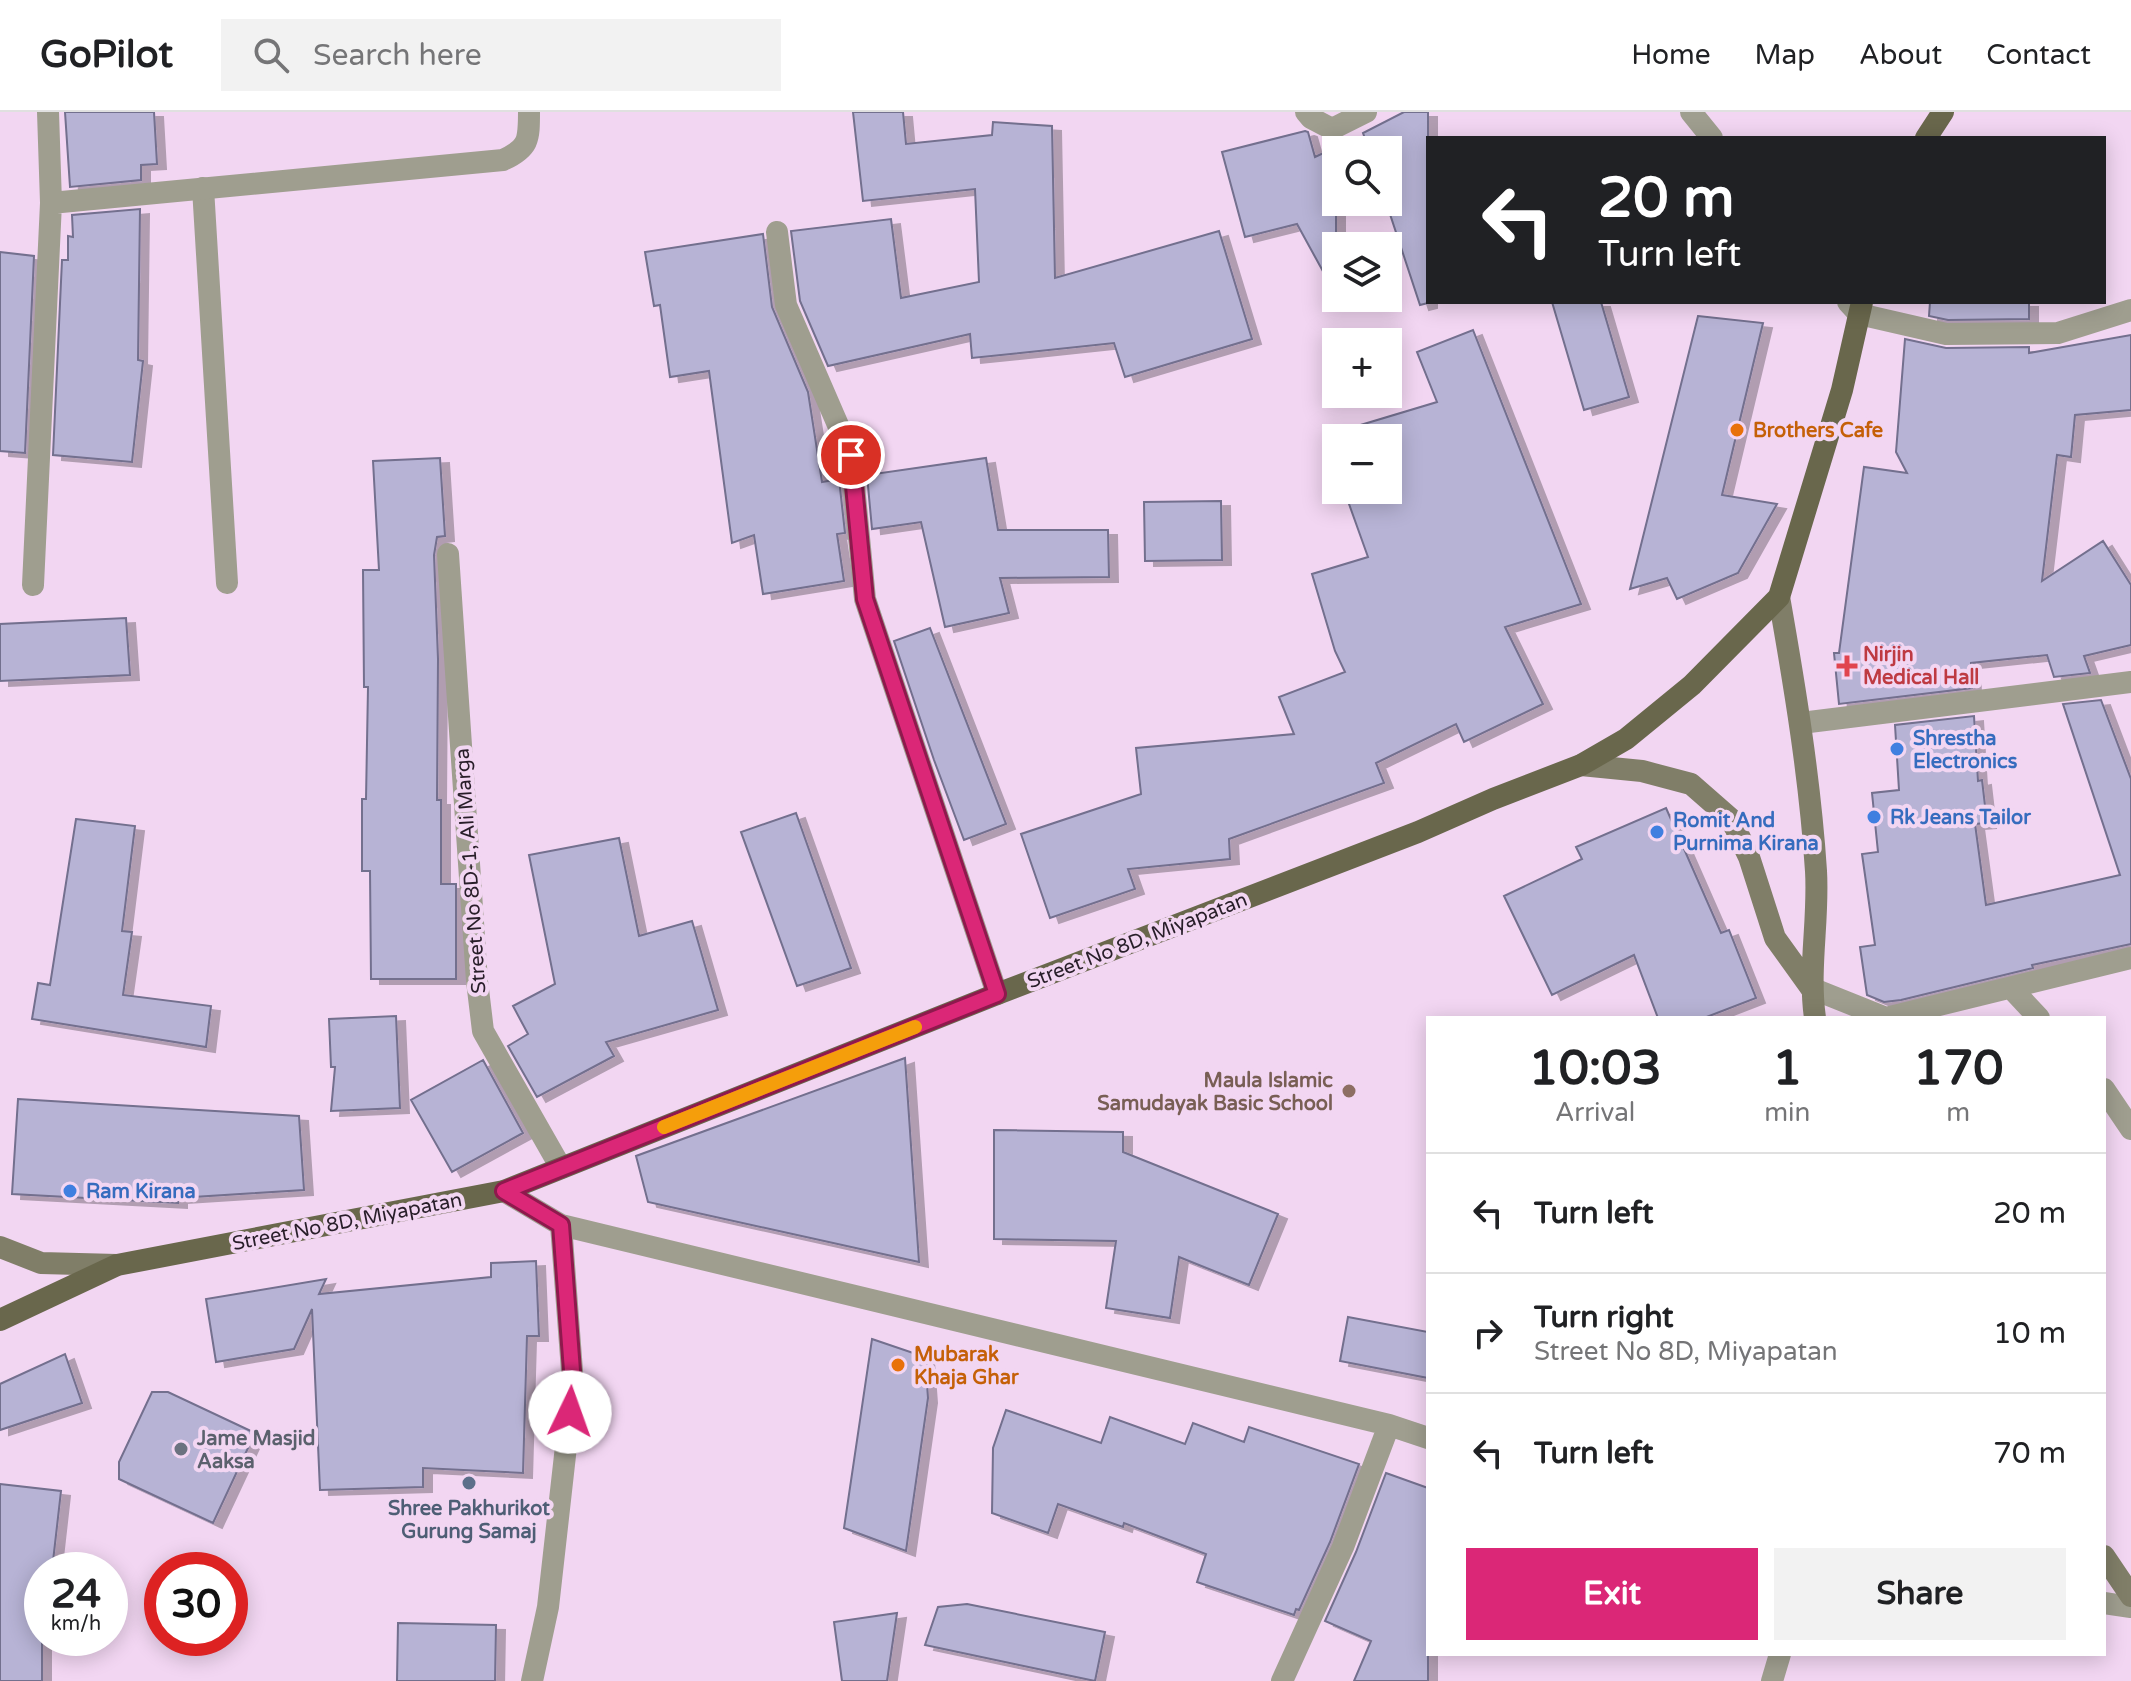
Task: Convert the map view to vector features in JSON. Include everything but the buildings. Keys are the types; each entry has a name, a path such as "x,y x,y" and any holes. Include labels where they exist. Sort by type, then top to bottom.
{"main road":[{"path":"1927,136 1943,112"},
{"path":"1815,1016 1811,988 1816,874 1801,723 1779,597 1842,390 1856,306"},
{"name":"Street No 8D, Miyapatan","path":"0,1247 41,1263 117,1265 504,1191 1581,765 1626,739 1692,685 1779,597"},
{"path":"1581,765 1642,771 1691,784 1731,819 1749,857 1775,938 1811,988"},
{"name":"Street No 8D, Miyapatan","path":"0,1320 117,1265"},
{"path":"2106,1559 2131,1596"}],"street":[{"path":"33,585 51,203 48,112"},
{"path":"51,203 503,160 519,152 529,137 529,112"},
{"path":"1306,112 1332,129 1366,112"},
{"path":"1691,112 1710,136"},
{"path":"203,188 227,583"},
{"path":"777,232 786,305 851,455 865,599 997,994"},
{"path":"1856,306 1946,334 2058,333 2131,310"},
{"name":"Street No 8D-1, Ali Marga","path":"448,554 483,1031 561,1168"},
{"path":"1801,723 2131,682"},
{"path":"1894,1016 2131,958"},
{"path":"1811,988 1881,1016"},
{"path":"2011,988 2037,1016"},
{"path":"2106,1092 2131,1129"},
{"path":"504,1191 561,1225 1389,1425 1426,1437"},
{"path":"532,1681 548,1607 573,1384 561,1225"},
{"path":"1282,1681 1343,1547 1389,1425"},
{"path":"2106,1603 2131,1607"},
{"path":"1772,1681 1779,1656"}],"slow traffic":[{"path":"664,1127 915,1027"}],"place":[{"name":"Brothers Cafe","path":"1737,430"},
{"name":"Nirjin Medical Hall","path":"1847,666"},
{"name":"Shrestha Electronics","path":"1897,749"},
{"name":"Rk Jeans Tailor","path":"1874,817"},
{"name":"Romit And Purnima Kirana","path":"1657,832"},
{"name":"Maula Islamic Samudayak Basic School","path":"1349,1091"},
{"name":"Ram Kirana","path":"70,1191"},
{"name":"Mubarak Khaja Ghar","path":"898,1365"},
{"name":"Jame Masjid Aaksa","path":"181,1449"},
{"name":"Shree Pakhurikot Gurung Samaj","path":"469,1483"}],"route":[{"path":"570,1412 573,1384 561,1225 504,1191 997,994 865,599 851,455"}]}
